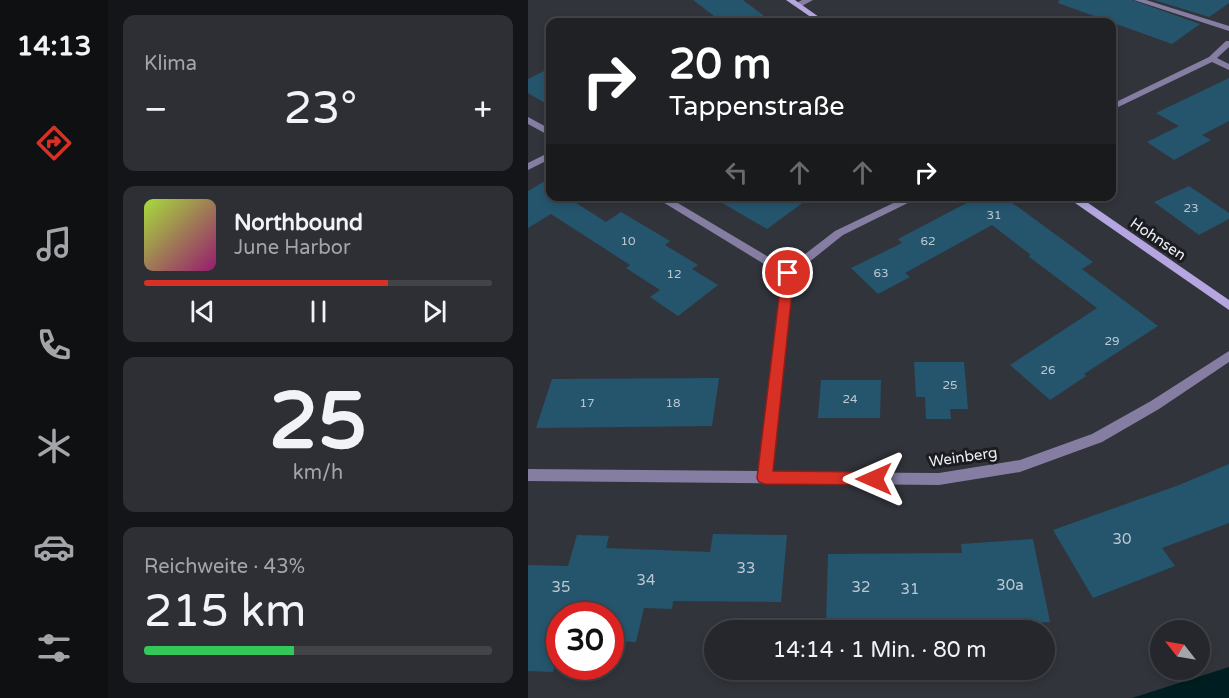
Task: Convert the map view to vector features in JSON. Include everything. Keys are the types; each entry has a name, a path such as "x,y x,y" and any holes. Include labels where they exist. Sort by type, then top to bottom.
{"main road":[{"path":"792,1 815,18"},
{"name":"Hohnsen","path":"1077,201 1229,306"}],"street":[{"path":"792,1 810,0"},
{"path":"1138,0 1229,29"},
{"path":"1116,105 1212,59 1229,44"},
{"path":"1212,59 1229,67"},
{"path":"528,120 546,131"},
{"path":"528,167 546,157"},
{"path":"666,201 788,273"},
{"path":"765,478 788,273 839,233 906,201"},
{"name":"Weinberg","path":"528,475 939,479 1020,466 1097,438 1155,405 1229,356"}],"shaded area":[{"path":"1229,667 1229,698 1132,698 1188,680 1210,680 1210,673"}],"building":[{"path":"693,0 743,0 767,18 717,18"},
{"path":"1059,0 1132,0 1200,24 1172,44 1116,24 1116,18 1100,18 1058,3"},
{"path":"1154,0 1229,0 1229,3 1209,17"},
{"path":"546,70 546,104 528,93 528,79"},
{"path":"1229,78 1229,121 1202,135 1211,140 1174,160 1147,142 1179,126 1156,113"},
{"path":"546,180 546,201 573,201 606,222 621,212 670,241 665,245 698,265 692,269 718,285 678,316 650,297 660,290 626,268 630,265 551,214 528,228 528,191"},
{"path":"1189,186 1229,213 1229,219 1199,235 1154,202"},
{"path":"719,201 805,201 767,229"},
{"path":"970,201 1010,201 1093,262 1082,269 1158,326 1084,374 1086,376 1050,400 1010,365 1097,308 1028,256 1031,255 992,225 905,273 910,277 878,294 851,268 902,243 898,239"},
{"path":"914,362 964,362 968,409 950,409 951,419 926,419 925,397 916,397"},
{"path":"719,378 712,426 536,428 552,379"},
{"path":"821,380 881,380 880,418 818,418"},
{"path":"1229,464 1229,523 1162,548 1175,566 1093,598 1053,530 1179,485"},
{"path":"713,534 787,535 781,602 673,601 672,609 644,608 636,642 624,642 624,602 546,602 546,672 528,671 528,565 568,566 577,535 609,536 606,548 710,552"},
{"path":"1033,539 1050,620 826,620 828,554 962,553 961,544"}],"route":[{"path":"788,273 765,478 874,479"}]}
